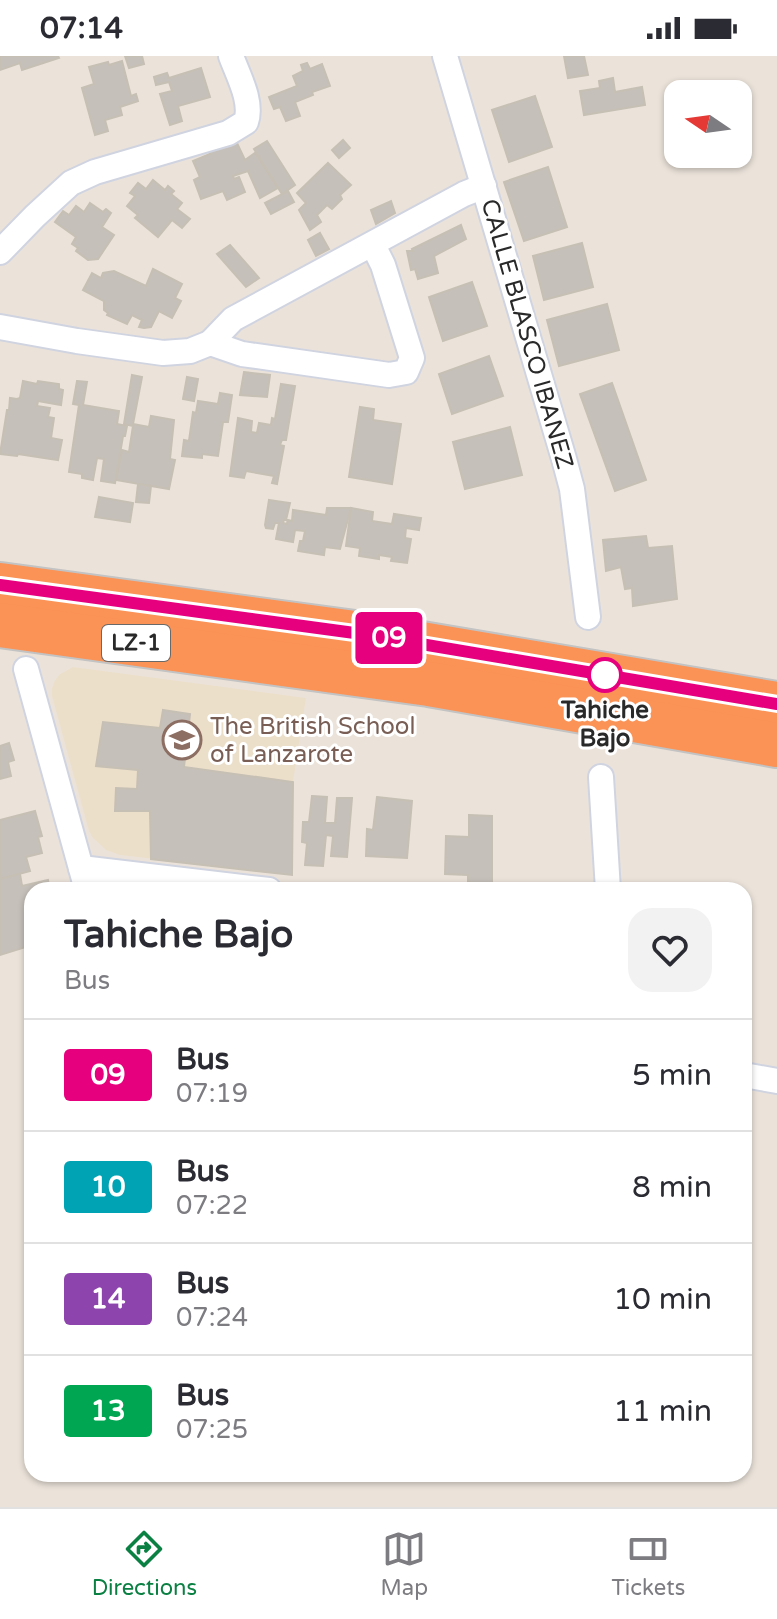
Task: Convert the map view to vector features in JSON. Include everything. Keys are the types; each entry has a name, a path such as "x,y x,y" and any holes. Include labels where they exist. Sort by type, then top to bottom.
{"highway":[{"name":"LZ-1","path":"0,585 362,634 777,704"},
{"name":"LZ-1","path":"0,625 429,684 777,745"}],"street":[{"path":"0,252 71,183 95,172 228,133 246,122 249,114 246,100 231,56"},
{"name":"CALLE BLASCO IBANEZ","path":"445,56 572,489 588,617"},
{"path":"0,327 163,353 190,351 210,343 233,319 484,186"},
{"path":"210,343 242,354 389,375 406,372 412,358 383,265 373,245"},
{"path":"26,669 84,879 134,882"},
{"path":"601,777 608,882"},
{"path":"752,1076 777,1081"}],"shaded area":[{"name":"The British School of Lanzarote","path":"73,667 306,698 293,782 292,875 120,855 106,850 93,838 52,696 55,680"}],"building":[{"path":"0,56 59,58 22,70 20,63 0,70"},
{"path":"125,56 142,56 144,64 129,68"},
{"path":"564,56 584,56 588,75 568,78"},
{"path":"122,61 131,96 136,94 138,101 120,107 122,115 105,120 108,131 95,135 82,88 94,84 89,67"},
{"path":"307,63 310,69 322,64 330,86 295,102 300,116 286,121 280,107 274,109 269,97 297,86 293,76 303,71 301,65"},
{"path":"201,68 210,97 178,106 182,121 170,125 160,94 172,91 169,82 156,85 154,77 167,73 169,78"},
{"path":"613,78 615,92 642,87 645,105 584,115 580,91 600,88 599,81"},
{"path":"535,96 552,147 509,162 492,110"},
{"path":"343,140 350,148 339,158 332,150"},
{"path":"236,141 245,160 255,153 278,188 260,198 248,171 233,176 234,179 239,177 245,192 227,200 223,191 201,199 194,180 200,177 193,161"},
{"path":"267,141 295,185 282,194 254,149"},
{"path":"328,163 351,185 340,195 342,199 332,209 327,205 317,215 321,222 310,230 299,210 306,203 297,193"},
{"path":"548,167 567,227 524,241 504,182"},
{"path":"153,180 165,190 168,186 174,191 171,194 182,203 177,209 190,219 182,228 172,220 158,237 135,218 138,215 127,206 135,196 130,193 138,183 146,189"},
{"path":"288,191 294,202 271,214 265,203"},
{"path":"391,201 395,213 376,224 371,210"},
{"path":"90,203 103,212 106,209 111,213 102,227 114,235 98,259 88,260 72,244 76,237 55,222 63,211 69,215 76,206 84,212"},
{"path":"461,225 466,239 434,256 438,273 418,279 415,269 411,270 407,251 413,251"},
{"path":"320,233 329,249 316,256 308,240"},
{"path":"582,243 593,287 544,300 533,256"},
{"path":"230,245 259,278 246,287 217,254"},
{"path":"153,269 182,284 175,298 181,301 172,318 159,311 151,327 139,327 142,320 132,315 127,324 107,315 104,301 83,290 92,273 101,278 103,273 114,271 146,286"},
{"path":"472,282 487,326 443,341 429,297"},
{"path":"607,304 619,350 559,366 547,320"},
{"path":"489,356 503,396 452,414 439,374"},
{"path":"244,372 270,375 267,397 240,395"},
{"path":"132,375 142,377 133,424 149,427 151,416 174,420 170,459 175,460 169,489 116,480 122,450 129,452 133,426 124,424"},
{"path":"187,377 198,379 194,401 183,399"},
{"path":"23,381 59,384 59,389 63,390 61,405 38,401 37,406 50,408 48,417 54,418 51,438 62,440 58,460 0,454 10,398 20,398"},
{"path":"77,381 87,382 83,405 119,411 117,424 127,426 115,483 101,481 104,459 97,458 93,480 69,472 79,405 73,404"},
{"path":"612,383 646,480 615,491 580,394"},
{"path":"281,384 295,386 286,440 282,440 280,445 284,446 277,484 272,483 274,476 246,471 244,478 230,476 238,418 252,421 251,432 257,433 259,423 271,425 272,418 275,419"},
{"path":"220,393 232,395 228,422 223,422 218,456 182,456 184,440 189,441 193,412 196,413 198,401 218,404"},
{"path":"360,407 374,409 373,420 401,424 392,484 349,477"},
{"path":"510,427 522,475 465,489 453,442"},
{"path":"138,484 151,486 149,503 136,502"},
{"path":"99,497 133,503 130,522 95,517"},
{"path":"269,500 290,503 283,523 287,524 288,520 292,521 293,510 326,515 327,508 351,508 340,549 325,547 324,555 298,551 305,531 295,530 293,542 276,539 279,523 275,523 273,529 265,525"},
{"path":"351,508 373,512 372,521 392,524 394,514 421,518 419,530 406,528 405,538 411,539 407,563 391,561 392,557 379,555 379,559 359,556 360,548 346,546"},
{"path":"646,536 648,548 672,546 677,599 633,606 632,588 625,589 621,567 606,571 603,540"},
{"path":"163,710 190,714 184,767 293,782 292,875 151,859 150,811 115,811 116,788 137,789 138,770 96,766 103,722 160,728"},
{"path":"9,743 14,760 8,762 11,776 0,779 0,746"},
{"path":"312,796 327,797 325,823 335,823 337,798 352,798 347,857 331,856 333,836 326,835 323,866 305,865 307,843 302,842 303,822 309,822"},
{"path":"377,797 412,801 407,858 366,856 367,829 373,830"},
{"path":"35,811 42,836 38,837 42,853 26,857 30,871 0,879 0,820"},
{"path":"469,815 492,816 492,882 468,882 468,875 445,874 446,836 469,837"},
{"path":"20,874 24,886 24,948 0,955 0,879"}],"bus line":[{"name":"09","path":"0,585 362,634 777,704"}],"place":[{"name":"Tahiche Bajo","path":"605,675"},
{"name":"The British School of Lanzarote","path":"182,740"}]}
